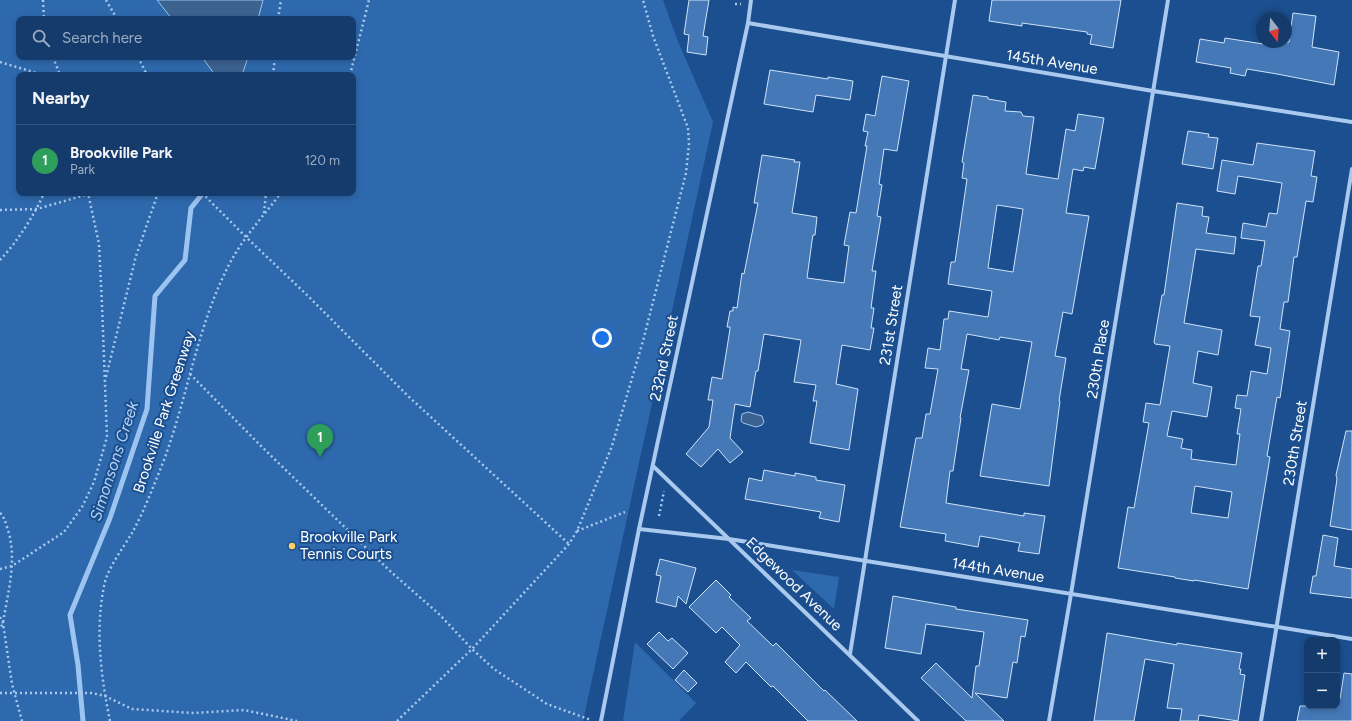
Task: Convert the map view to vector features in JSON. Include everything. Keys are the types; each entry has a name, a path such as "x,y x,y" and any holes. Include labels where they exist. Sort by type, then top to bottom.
{"street":[{"name":"232nd Street","path":"601,721 639,529 752,0"},
{"name":"231st Street","path":"850,654 955,0"},
{"name":"230th Place","path":"1049,721 1168,0"},
{"name":"145th Avenue","path":"748,24 1352,122"},
{"name":"230th Street","path":"1262,721 1352,169"},
{"name":"Edgewood Avenue","path":"653,466 918,721"},
{"name":"144th Avenue","path":"639,529 729,538 1352,639"}],"path":[{"path":"43,0 44,16"},
{"path":"106,0 115,16"},
{"path":"278,16 281,0"},
{"path":"356,51 369,0"},
{"path":"397,721 472,649 569,544 576,531 614,438 643,341 686,173 689,144 688,128 642,0"},
{"path":"735,4 741,4"},
{"path":"54,60 59,72"},
{"path":"140,60 146,72"},
{"path":"273,72 275,60"},
{"path":"351,72 354,60"},
{"path":"0,62 33,72"},
{"path":"0,260 6,254 37,209 43,196"},
{"path":"0,210 37,209 80,196"},
{"path":"0,569 12,566 64,532 82,507 94,482 107,437 98,244 90,196"},
{"path":"105,382 136,256 157,196"},
{"path":"205,196 246,238 306,294 408,396 569,544"},
{"path":"264,214 266,196"},
{"name":"Brookville Park Greenway","path":"110,721 105,696 99,638 100,611 104,584 115,560 132,532 159,474 214,297 231,261 246,238 279,196"},
{"path":"189,374 262,448 390,571 439,614 472,649 494,669 547,704 594,721"},
{"path":"659,516 665,484"},
{"path":"576,531 625,512"},
{"path":"0,513 4,517 11,539 12,566 3,623 12,684 22,721"},
{"path":"0,617 3,623"},
{"path":"0,629 3,623"},
{"path":"0,693 92,693 105,696 132,709 193,713 244,710 297,721"}],"shaded area":[{"path":"0,0 663,0 677,39 713,122 583,721 0,721"},
{"path":"157,0 263,0 259,16 170,16"},
{"path":"204,60 247,60 243,72 213,72"},
{"path":"748,412 762,416 764,422 762,425 756,427 743,423 741,421 742,414"},
{"path":"792,570 839,577 834,609"},
{"path":"635,642 696,703 679,721 623,721"}],"building":[{"path":"689,0 709,0 703,36 708,37 706,55 687,52 689,35 684,34"},
{"path":"992,0 1121,0 1113,48 1090,44 1092,35 1087,34 1087,32 1022,23 1022,26 989,21"},
{"path":"1293,13 1316,16 1312,47 1339,52 1334,85 1247,69 1245,76 1230,73 1231,68 1196,62 1200,39 1224,43 1225,38 1256,43 1256,48 1292,48"},
{"path":"770,70 828,79 828,77 853,81 850,100 816,95 813,112 764,104"},
{"path":"882,76 909,81 897,151 884,149 879,184 882,185 877,216 881,217 872,271 876,271 871,308 874,308 871,328 874,328 870,350 842,345 836,384 858,389 849,450 810,443 817,401 813,401 816,385 794,382 801,340 764,334 750,407 735,404 730,438 743,452 730,463 718,449 701,467 686,454 709,427 713,400 708,400 712,377 722,379 730,329 730,327 727,327 730,311 733,311 733,307 737,308 742,273 744,274 758,203 754,203 762,155 800,162 792,213 817,217 807,278 844,283 849,246 844,245 850,212 856,213 867,146 865,146 868,132 863,131 866,114 875,116"},
{"path":"973,95 1006,102 1005,111 1021,112 1023,116 1034,117 1026,174 1058,179 1066,129 1075,131 1078,114 1104,118 1095,169 1084,167 1083,171 1073,169 1066,213 1089,216 1072,314 1063,312 1055,356 1066,358 1059,401 1049,486 980,476 992,404 1020,409 1032,342 1000,337 999,340 967,334 961,369 969,370 960,418 953,471 950,471 946,503 1024,516 1024,513 1045,516 1039,554 1018,551 1020,543 980,536 978,547 945,541 946,534 900,527 916,438 922,438 926,414 930,414 938,369 925,368 928,348 940,350 944,319 948,319 949,311 988,317 992,291 948,284 951,262 955,262 967,179 962,178 964,163 962,162","holes":["997,205 1023,209 1013,272 988,268"]},
{"path":"1188,131 1209,134 1208,137 1218,138 1213,169 1182,164"},
{"path":"1257,143 1315,151 1311,176 1317,177 1313,202 1306,201 1297,257 1294,257 1288,302 1284,302 1280,329 1290,331 1280,398 1277,397 1267,456 1270,457 1248,589 1118,568 1128,507 1134,508 1149,423 1143,422 1146,403 1160,405 1170,346 1155,344 1154,342 1162,295 1164,295 1177,203 1203,207 1202,216 1209,217 1206,233 1236,237 1234,254 1196,249 1184,323 1222,330 1218,355 1198,351 1193,383 1212,387 1207,417 1172,411 1167,436 1183,439 1181,448 1192,450 1191,459 1236,465 1240,434 1237,434 1241,409 1235,408 1237,395 1247,396 1251,371 1267,374 1271,348 1255,345 1260,317 1250,316 1258,266 1261,266 1265,241 1241,238 1243,223 1266,227 1269,213 1277,214 1282,183 1238,176 1235,194 1217,191 1222,160 1253,165","holes":["1195,486 1232,492 1228,518 1191,513"]},
{"path":"1346,431 1352,431 1352,530 1330,526 1337,479 1336,475"},
{"path":"764,470 795,476 795,473 816,477 816,480 845,485 839,522 819,518 821,512 745,499 749,478 762,481"},
{"path":"1323,535 1338,538 1334,566 1352,569 1352,598 1310,593 1313,576 1316,576"},
{"path":"660,559 696,568 686,604 678,596 676,607 656,602 661,576 656,575"},
{"path":"716,580 731,595 729,597 751,618 747,621 773,646 776,643 824,691 825,690 857,721 808,721 773,686 771,687 746,662 736,673 725,662 740,645 722,627 716,633 689,607"},
{"path":"893,596 956,607 956,609 1028,620 1025,637 1021,636 1017,663 1013,662 1007,698 975,693 1004,721 966,721 921,678 936,663 972,698 976,666 979,666 984,632 926,624 921,654 885,648"},
{"path":"659,632 668,641 672,638 688,653 673,669 647,644"},
{"path":"1107,633 1177,645 1177,643 1242,653 1239,669 1241,669 1240,674 1245,675 1238,721 1199,715 1198,721 1180,721 1182,709 1167,708 1174,664 1145,659 1134,721 1094,721"},
{"path":"684,670 697,683 688,692 675,680"},
{"path":"1344,673 1352,674 1352,721 1297,721 1300,706 1304,706 1304,709 1340,709"}],"waterway":[{"name":"Simonsons Creek","path":"83,721 78,665 70,615 110,518 147,409 155,296 185,260 191,208 201,196"}],"place":[{"name":"Brookville Park","path":"320,457"},
{"name":"Brookville Park Tennis Courts","path":"292,546"}]}
